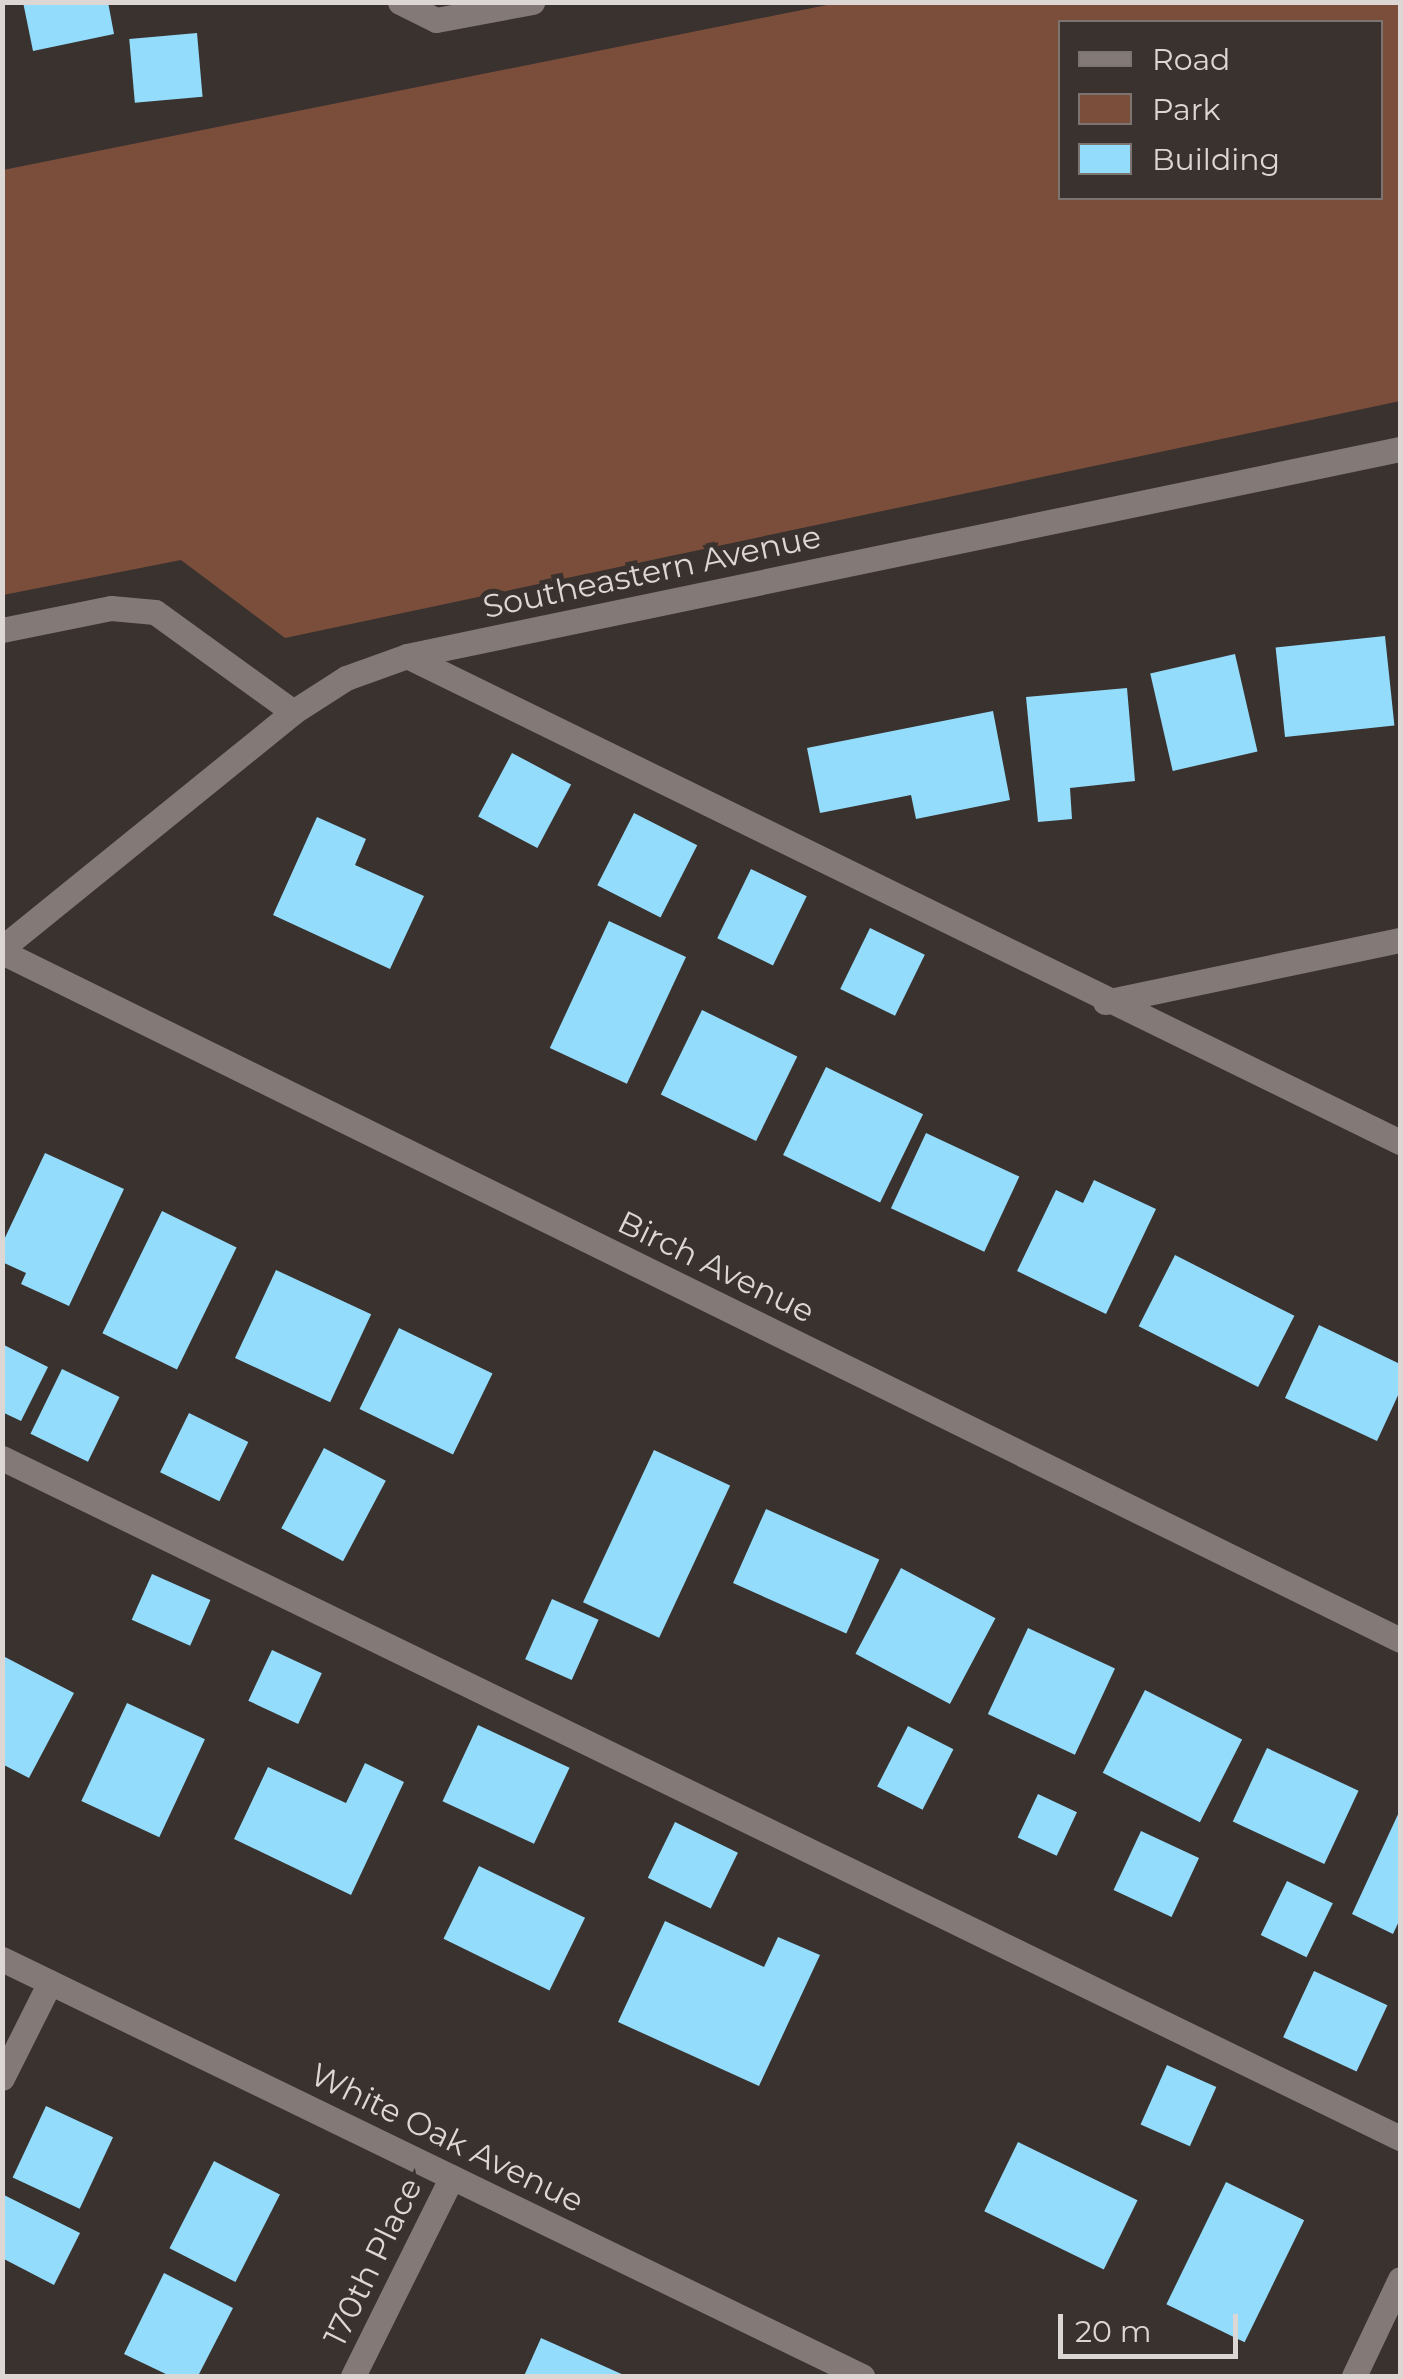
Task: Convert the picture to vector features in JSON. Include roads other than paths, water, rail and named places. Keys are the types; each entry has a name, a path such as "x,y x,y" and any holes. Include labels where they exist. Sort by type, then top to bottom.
{"street":[{"path":"400,2 436,20 532,2"},
{"name":"Southeastern Avenue","path":"2,950 293,712 346,678 407,656 1400,449"},
{"path":"2,630 111,608 155,612 293,712"},
{"path":"407,656 1106,1002 1400,1142"},
{"path":"1106,1002 1400,940"},
{"name":"Birch Avenue","path":"2,950 1400,1640"},
{"path":"2,1458 1400,2138"},
{"name":"White Oak Avenue","path":"2,1959 861,2376"},
{"path":"2,2078 50,1982"},
{"name":"170th Place","path":"353,2376 452,2177"},
{"path":"1354,2376 1400,2279"}]}
